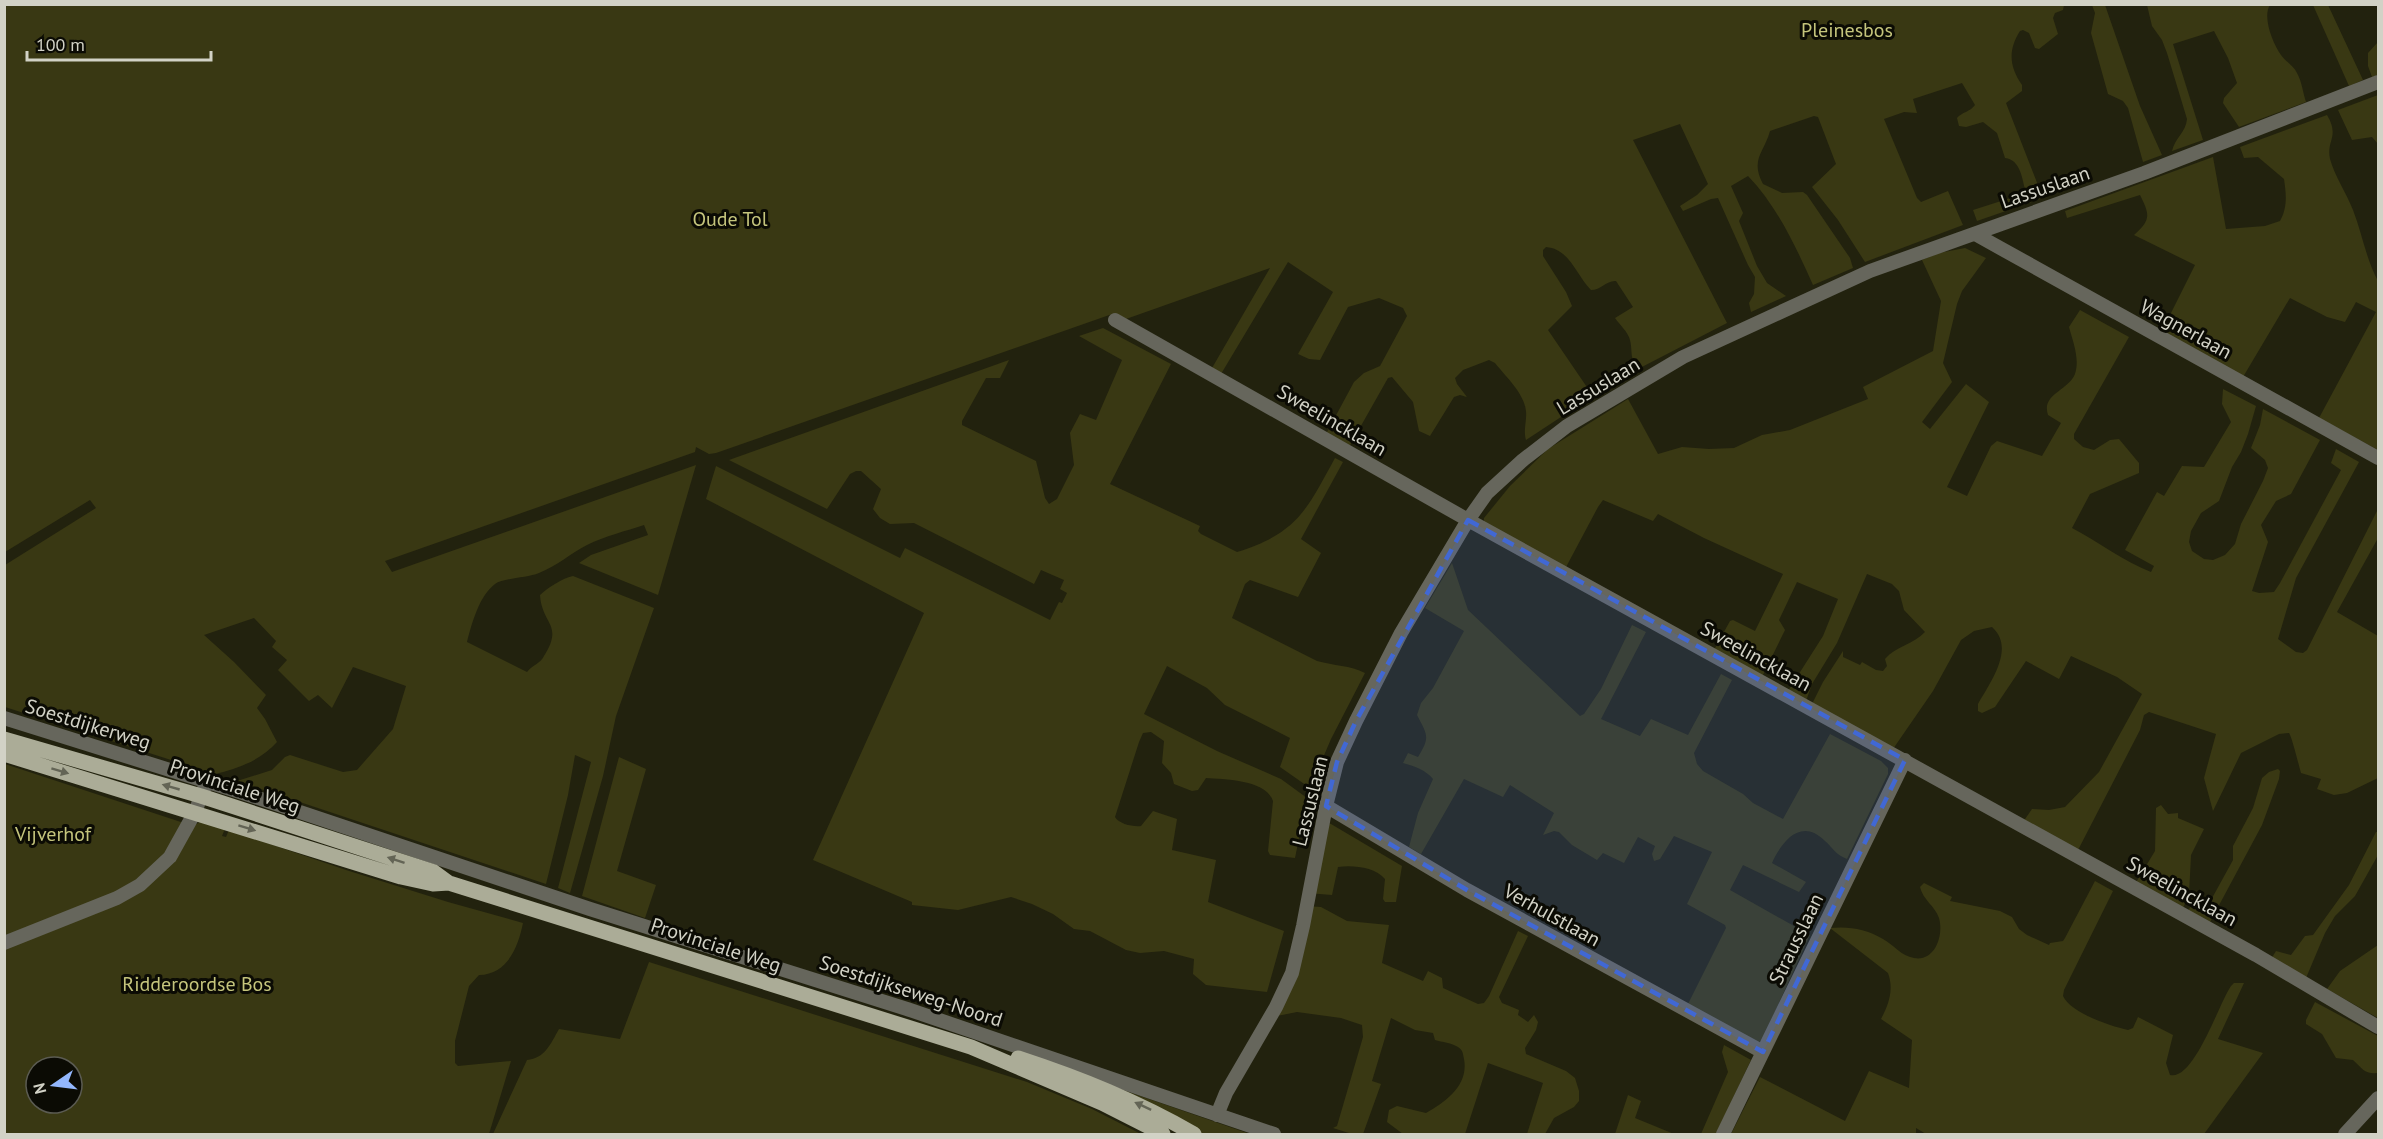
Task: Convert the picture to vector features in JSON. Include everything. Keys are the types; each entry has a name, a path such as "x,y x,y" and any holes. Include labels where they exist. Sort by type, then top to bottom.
{"main road":[{"name":"Provinciale Weg","path":"4,739 201,796 434,872 449,883 970,1047 1102,1103 1163,1134"},
{"name":"Provinciale Weg","path":"4,754 401,877 433,884 449,883"},
{"name":"Provinciale Weg","path":"970,1047 998,1052 1112,1092 1152,1110 1194,1134"}],"street":[{"name":"Lassuslaan","path":"1217,1114 1226,1093 1276,1006 1292,973 1337,762 1356,721 1401,633 1468,520 1487,493 1522,460 1567,426 1683,357 1869,271 2144,173 2379,82"},
{"name":"Wagnerlaan","path":"1975,234 2379,458"},
{"name":"Sweelincklaan","path":"1115,320 1468,520 2256,955 2379,1027"},
{"name":"Soestdijkerweg","path":"4,718 207,781 432,857"},
{"name":"Strausslaan","path":"1723,1134 1905,760"},
{"path":"4,943 117,898 140,885 170,857 195,812 207,781"},
{"name":"Verhulstlaan","path":"1326,806 1467,890 1763,1052"},
{"name":"Soestdijkseweg-Noord","path":"432,857 907,1009 1274,1134"},
{"path":"2345,1134 2379,1098"}],"highlighted area":[{"path":"1468,520 1905,760 1763,1052 1467,890 1326,806 1337,762 1356,721"}],"green space":[{"path":"5,5 2064,5 2063,10 2055,13 2053,18 2058,34 2039,49 2035,48 2029,33 2020,31 2013,45 2012,65 2022,85 2022,91 2006,103 2043,198 1977,221 1973,210 2026,193 2018,166 2005,158 1997,133 1983,122 1966,127 1959,126 1957,118 1975,105 1962,83 1913,99 1917,113 1904,112 1884,119 1917,198 1921,202 1948,191 1963,225 1865,262 1838,220 1812,187 1836,164 1818,117 1814,116 1770,131 1758,162 1759,175 1763,184 1782,193 1803,192 1807,195 1850,258 1853,268 1813,285 1777,214 1748,176 1731,186 1743,213 1739,221 1757,266 1767,283 1786,296 1751,312 1749,303 1754,294 1755,277 1718,198 1683,211 1680,206 1697,195 1708,184 1680,124 1633,140 1727,323 1638,369 1632,358 1629,337 1615,318 1633,307 1616,281 1591,290 1561,252 1546,247 1543,250 1543,256 1566,292 1572,306 1548,330 1593,396 1526,440 1525,404 1514,386 1495,363 1489,360 1463,370 1455,378 1467,397 1460,395 1454,397 1430,436 1419,431 1413,402 1392,377 1388,378 1349,447 1326,434 1354,382 1364,373 1380,366 1407,316 1403,308 1379,298 1348,307 1320,360 1309,359 1298,354 1333,292 1288,262 1221,374 1212,368 1270,268 1126,319 1115,313 716,453 709,454 696,447 695,452 385,561 392,572 696,465 658,595 579,563 591,555 648,535 644,525 594,542 539,573 495,584 480,603 471,627 467,642 527,672 542,659 552,637 540,595 560,581 573,576 654,608 616,716 603,776 570,893 558,888 591,762 575,755 568,795 546,884 237,781 272,770 290,755 343,772 357,770 393,729 406,686 353,667 332,708 318,695 309,701 278,670 287,660 272,647 276,641 254,618 204,635 266,695 257,708 277,742 249,763 215,774 5,707 5,565 96,508 90,500 5,552"},
{"path":"2092,5 2105,5 2140,106 2162,155 2143,162 2128,108 2123,101 2108,94 2091,33 2095,13"},
{"path":"2147,5 2270,5 2267,16 2272,38 2281,55 2297,73 2306,102 2239,127 2223,103 2224,98 2237,83 2228,58 2214,31 2173,44 2203,140 2172,151 2175,142 2185,128 2187,119 2167,53 2162,40 2152,26"},
{"path":"2313,5 2328,5 2363,80 2349,86"},
{"path":"2378,42 2378,75 2372,77 2368,66 2368,53"},
{"path":"2378,95 2378,144 2372,137 2352,140 2338,110"},
{"path":"2327,115 2333,134 2330,159 2353,210 2370,264 2378,281 2378,450 2319,418 2376,312 2356,302 2345,322 2327,317 2290,298 2243,377 2161,333 2195,265 2134,235 2144,225 2147,217 2140,195 2067,218 2065,211 2213,157 2226,229 2265,226 2280,221 2286,195 2284,179 2258,157 2244,158 2240,147"},
{"path":"1965,248 1986,258 1962,291 1957,304 1943,363 1952,382 1922,422 1930,429 1966,384 1989,402 1947,487 1967,496 1991,446 1997,441 2042,456 2061,423 2048,415 2048,402 2072,380 2075,374 2076,356 2069,327 2080,310 2129,337 2074,434 2074,439 2083,447 2094,450 2110,440 2119,439 2139,463 2139,473 2090,494 2072,528 2131,562 2151,572 2154,566 2125,550 2157,492 2164,496 2182,466 2204,467 2231,422 2222,404 2223,389 2256,406 2241,452 2232,467 2219,501 2201,513 2191,531 2189,542 2192,551 2204,559 2213,560 2225,555 2235,544 2241,524 2263,481 2268,468 2265,460 2251,448 2260,425 2263,409 2320,440 2291,494 2276,501 2261,525 2268,542 2252,591 2274,592 2280,583 2341,470 2331,463 2336,449 2359,462 2296,578 2278,639 2296,652 2303,653 2307,650 2378,509 2378,538 2337,612 2378,636 2378,778 2347,793 2334,795 2317,789 2321,779 2301,773 2289,733 2279,734 2241,753 2213,811 2204,778 2216,734 2149,712 2144,715 2140,730 2077,852 2023,822 2032,809 2049,810 2065,807 2099,772 2142,694 2117,677 2071,656 2059,679 2026,661 1995,707 1982,713 1978,711 1978,704 1999,666 2002,645 1999,635 1992,627 1974,631 1961,640 1933,691 1893,749 1812,704 1843,651 1843,657 1860,665 1862,662 1876,670 1883,671 1887,666 1885,659 1889,655 1925,632 1904,610 1899,591 1892,584 1867,574 1837,643 1812,684 1806,701 1788,691 1823,636 1838,599 1797,582 1779,620 1785,630 1762,677 1714,650 1730,621 1733,620 1755,631 1783,574 1658,514 1653,521 1603,500 1565,569 1484,523 1484,518 1510,486 1548,449 1628,399 1658,454 1682,447 1734,448 1762,435 1790,430 1868,399 1863,387 1933,351 1941,301 1922,260 1939,253"},
{"path":"1103,328 1171,364 1110,484 1200,526 1198,531 1201,534 1237,552 1258,545 1287,527 1308,505 1335,458 1343,462 1301,539 1321,553 1298,597 1250,580 1245,584 1232,618 1317,661 1354,668 1365,673 1331,739 1310,788 1280,767 1290,738 1225,705 1207,688 1167,666 1144,714 1217,751 1281,779 1307,798 1295,858 1270,855 1268,851 1273,801 1269,794 1254,785 1224,779 1206,778 1198,790 1192,791 1174,784 1171,773 1162,763 1164,741 1151,732 1143,733 1139,742 1115,817 1123,823 1138,826 1141,826 1153,811 1177,819 1172,850 1216,860 1208,902 1284,931 1267,992 1206,985 1193,974 1194,959 1164,951 1140,953 1126,950 1090,931 1074,929 1053,914 1011,897 958,910 912,905 912,902 813,860 924,613 706,499 716,466 900,558 905,548 1050,620 1059,602 1062,603 1067,593 1060,589 1064,580 1041,570 1034,584 914,523 890,524 880,518 873,509 881,489 861,471 850,474 827,509 729,460 1009,360 1000,378 986,378 962,421 962,425 1036,461 1045,498 1049,504 1057,499 1074,465 1070,433 1080,414 1096,420 1122,360 1079,336"},
{"path":"1452,563 1468,610 1580,716 1584,714 1601,689 1632,625 1646,632 1601,719 1640,736 1651,719 1688,735 1721,674 1732,680 1694,753 1697,764 1703,771 1743,794 1753,803 1783,819 1830,734 1881,761 1888,768 1888,774 1847,859 1816,834 1808,831 1800,832 1787,840 1772,863 1806,882 1799,892 1743,865 1730,890 1810,935 1762,1040 1758,1043 1688,1004 1726,928 1725,925 1687,904 1712,852 1674,836 1660,859 1654,861 1652,854 1655,846 1638,837 1624,863 1603,853 1597,860 1572,845 1559,832 1554,831 1543,835 1554,813 1510,785 1503,797 1464,779 1421,854 1409,847 1418,813 1433,779 1423,771 1403,763 1408,753 1418,757 1424,745 1426,736 1417,715 1421,703 1433,688 1464,631 1425,608"},
{"path":"619,757 646,769 617,871 656,885 645,918 582,896"},
{"name":"Ridderoordse Bos","path":"5,764 193,826 200,822 226,826 222,836 226,837 229,830 346,870 523,923 515,950 510,958 497,970 479,975 469,986 455,1041 455,1063 458,1066 511,1061 489,1134 5,1134"},
{"path":"2278,769 2279,779 2262,825 2209,924 2187,912 2195,903 2211,900 2233,860 2233,846 2253,808 2262,778"},
{"path":"2161,805 2168,814 2178,813 2178,818 2204,829 2191,855 2189,895 2182,910 2135,884 2155,851 2156,808"},
{"path":"1325,822 1402,866 1396,902 1385,902 1383,899 1385,879 1381,875 1370,869 1350,866 1338,867 1332,895 1307,893"},
{"path":"2378,832 2378,855 2355,896 2335,916 2325,933 2306,978 2271,959 2276,951 2291,955 2305,936 2313,935 2349,885"},
{"path":"2095,881 2113,891 2063,996 2074,1008 2102,1022 2128,1030 2133,1028 2138,1017 2173,1035 2166,1063 2170,1075 2179,1074 2188,1066 2197,1054 2231,986 2234,983 2244,983 2218,1039 2263,1053 2204,1134 1926,1134 1916,1128 1916,1134 1731,1134 1760,1077 1845,1121 1869,1071 1909,1088 1912,1040 1881,1019 1890,996 1891,985 1888,973 1830,928 1844,927 1864,931 1883,939 1909,957 1927,956 1939,939 1940,925 1937,914 1920,887 1924,883 1952,897 1950,901 2000,911 2012,917 2019,929 2027,935 2049,945 2063,941"},
{"path":"1306,906 1321,907 1347,921 1389,925 1382,963 1423,981 1428,971 1442,978 1443,988 1478,1004 1484,1003 1489,996 1518,931 1528,936 1499,997 1502,1003 1519,1010 1518,1015 1528,1022 1534,1015 1538,1022 1525,1048 1526,1054 1566,1071 1575,1078 1579,1101 1574,1107 1554,1118 1545,1134 1527,1134 1543,1083 1488,1063 1465,1134 1403,1134 1387,1122 1389,1110 1397,1106 1426,1113 1441,1104 1454,1092 1463,1077 1465,1068 1460,1048 1435,1040 1433,1033 1415,1030 1391,1018 1372,1081 1381,1084 1363,1134 1352,1134 1333,1128 1337,1126 1363,1037 1362,1025 1341,1018 1297,1012 1272,1017"},
{"path":"2378,945 2378,1018 2327,989 2340,971"},
{"path":"649,962 1027,1082 1092,1109 1141,1134 493,1134 527,1060 543,1054 559,1029 620,1039"},
{"path":"2315,1002 2378,1036 2378,1073 2367,1072 2353,1060 2336,1058 2322,1034 2306,1024"},
{"path":"1724,1045 1751,1060 1716,1134 1701,1134 1728,1072 1722,1052"},
{"path":"1091,1079 1250,1134 1193,1134"},
{"path":"1628,1095 1641,1101 1635,1118 1674,1134 1615,1134"}],"park label":[{"name":"Pleinesbos","path":"1847,30"},
{"name":"Oude Tol","path":"730,219"},
{"name":"Vijverhof","path":"53,834"}]}
